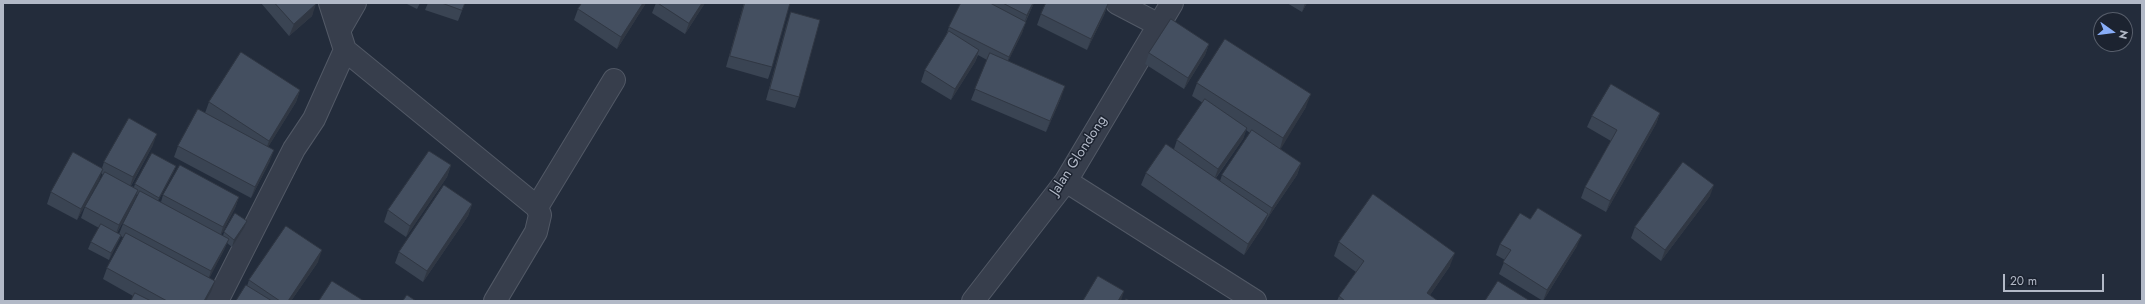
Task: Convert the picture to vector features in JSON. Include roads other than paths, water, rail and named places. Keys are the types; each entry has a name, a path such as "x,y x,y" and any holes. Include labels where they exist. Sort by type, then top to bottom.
{"street":[{"path":"330,3 340,30 345,50 538,207 540,215 536,232 495,301"},
{"path":"340,30 356,3"},
{"path":"1117,3 1159,25"},
{"name":"Jalan Glondong","path":"973,301 1066,181 1172,3"},
{"path":"217,301 294,149 314,120 345,50"},
{"path":"538,207 614,80"},
{"path":"1066,181 1255,301"}]}
